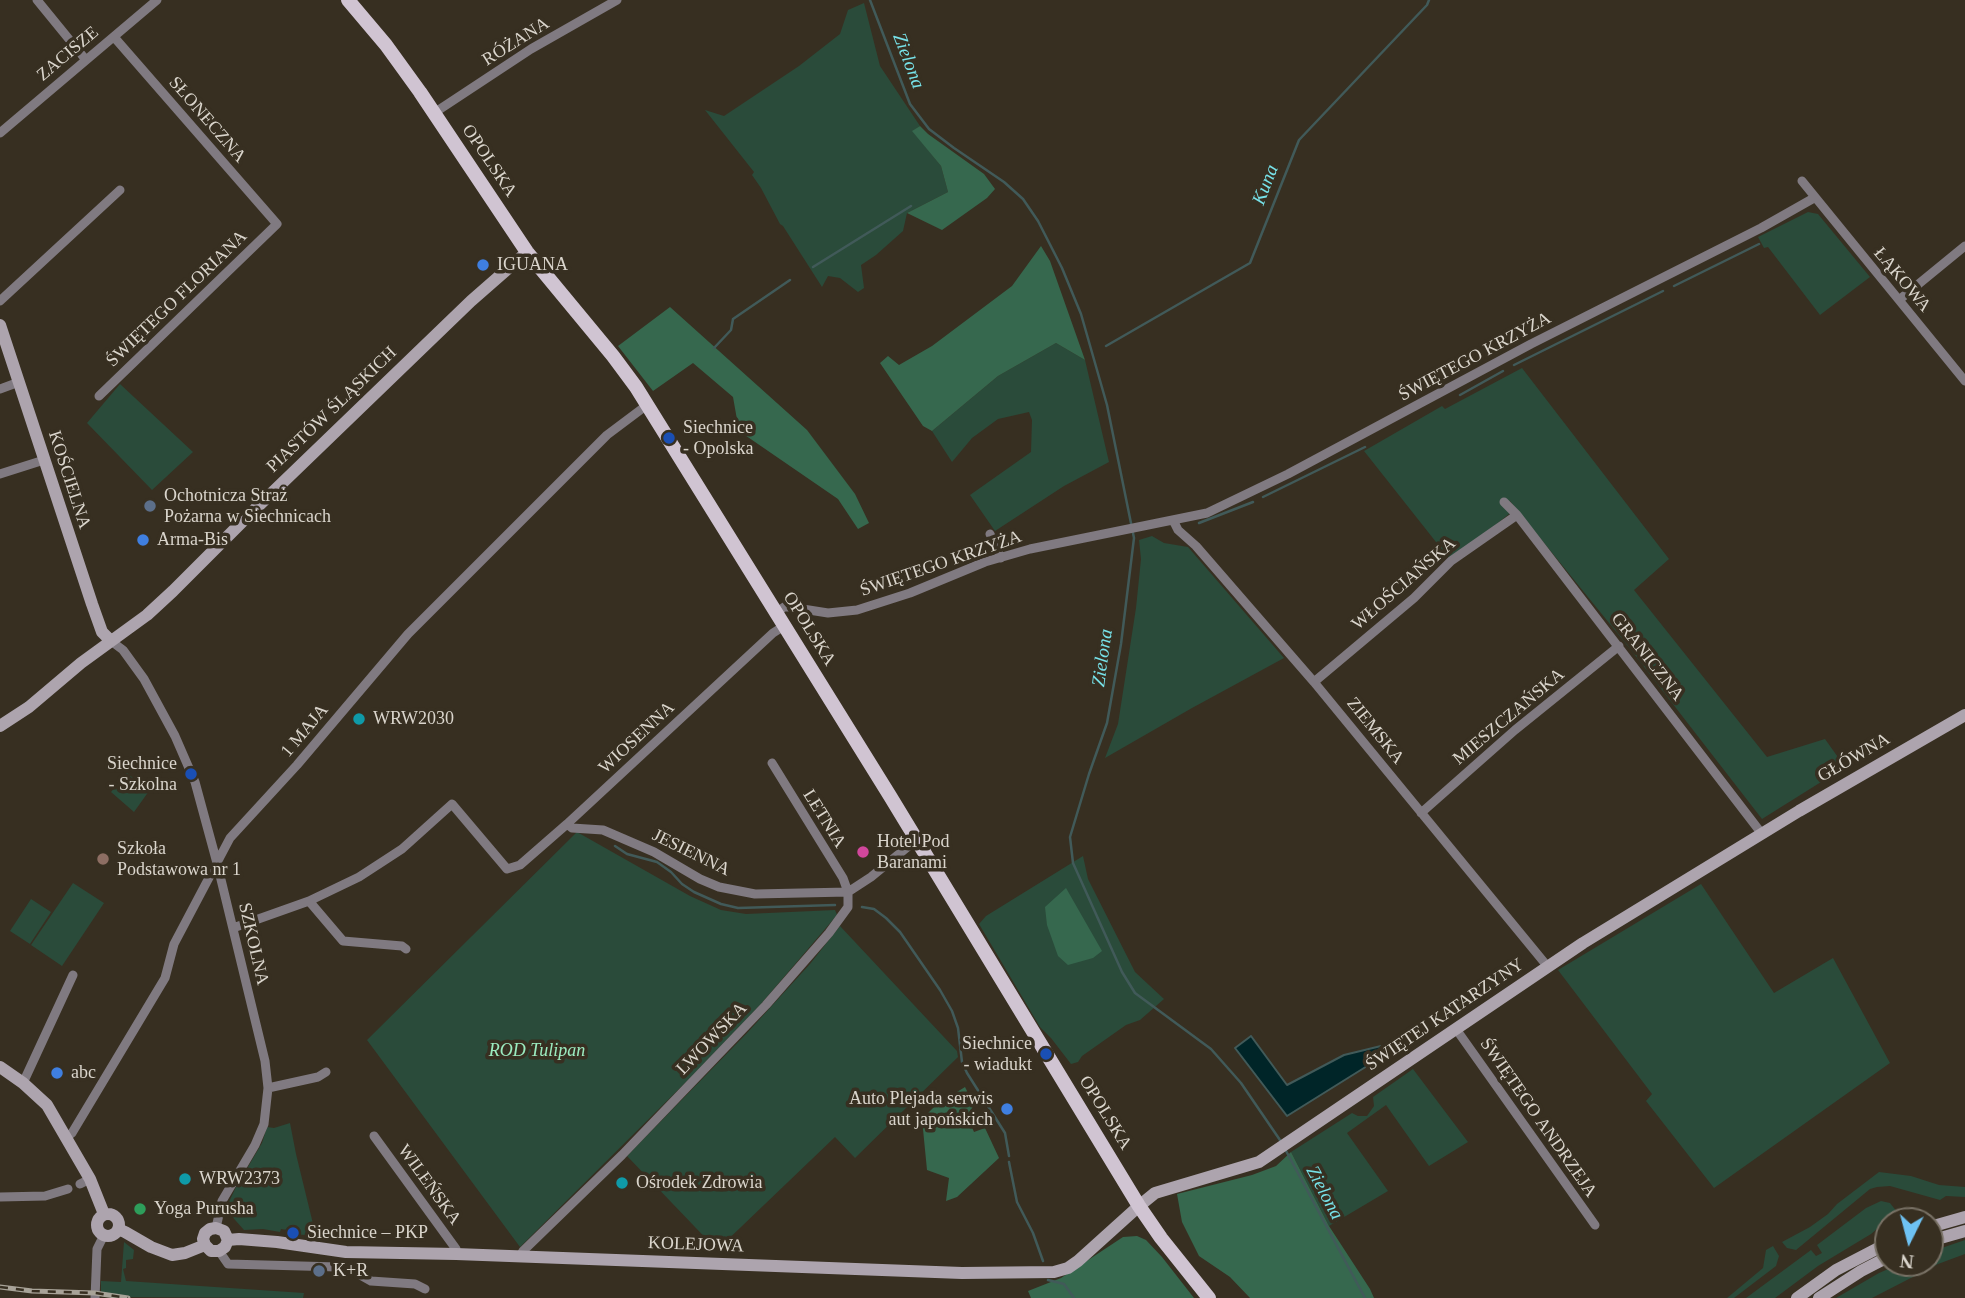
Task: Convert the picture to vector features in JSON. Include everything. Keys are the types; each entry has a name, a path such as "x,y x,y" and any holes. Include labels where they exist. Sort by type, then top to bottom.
{"main road":[{"name":"OPOLSKA","path":"348,0 386,45 527,252 613,356 648,405 1139,1206 1209,1298"}],"street":[{"path":"37,0 86,60"},
{"name":"ZACISZE","path":"0,133 157,0"},
{"name":"RÓŻANA","path":"434,113 531,49 617,0"},
{"name":"SŁONECZNA","path":"114,37 277,224"},
{"name":"ŁĄKOWA","path":"1802,181 1965,381"},
{"path":"0,301 120,190"},
{"name":"ŚWIĘTEGO KRZYŻA","path":"780,619 784,607 828,612 857,610 910,593 985,562 1030,549 1207,513 1288,474 1521,348 1761,228 1814,198"},
{"name":"ŚWIĘTEGO FLORIANA","path":"99,396 277,224"},
{"path":"1899,300 1965,246"},
{"name":"PIASTÓW ŚLĄSKICH","path":"0,726 29,707 81,663 147,615 471,301 527,252"},
{"name":"KOŚCIELNA","path":"0,325 102,632 111,641"},
{"path":"0,389 19,382"},
{"name":"1 MAJA","path":"66,1137 72,1133 165,978 174,944 230,838 297,765 408,634 607,435 648,405"},
{"path":"0,474 44,460"},
{"name":"GRANICZNA","path":"1504,502 1619,646 1762,834"},
{"name":"WŁOŚCIAŃSKA","path":"1314,682 1414,598 1451,561 1517,515"},
{"name":"ZIEMSKA","path":"1173,520 1178,530 1196,546 1314,682 1548,967"},
{"path":"990,534 1001,558"},
{"name":"WIOSENNA","path":"309,901 350,882 392,857 452,804 507,869 520,865 568,824 773,633 780,619"},
{"name":"SZKOLNA","path":"111,641 122,648 144,680 175,736 195,782 265,1061 268,1088 264,1124 255,1145 222,1200 216,1228"},
{"name":"MIESZCZAŃSKA","path":"1421,813 1516,730 1619,646"},
{"name":"GŁÓWNA","path":"1762,834 1965,715"},
{"name":"LETNIA","path":"772,763 843,878 848,892"},
{"name":"JESIENNA","path":"568,824 572,828 603,830 654,852 700,879 735,891 755,894 848,892"},
{"name":"ŚWIĘTEJ KATARZYNY","path":"1139,1206 1155,1193 1250,1166 1548,967 1762,834"},
{"path":"848,892 871,877 915,839"},
{"name":"LWOWSKA","path":"520,1256 622,1155 766,1005 844,915 848,908 848,892"},
{"path":"233,928 309,901 343,941 402,946 406,949"},
{"path":"23,1083 73,975"},
{"name":"ŚWIĘTEGO ANDRZEJA","path":"1456,1029 1595,1225"},
{"path":"0,1068 23,1083 47,1105 104,1214"},
{"path":"268,1088 318,1077 326,1072"},
{"name":"WILEŃSKA","path":"374,1136 456,1249 456,1254"},
{"path":"0,1197 45,1196 68,1189"},
{"name":"KOLEJOWA","path":"228,1240 277,1242 346,1252 962,1273 1054,1272 1068,1268 1078,1261 1139,1206"},
{"path":"104,1214 117,1220 118,1229"},
{"path":"104,1214 97,1222 97,1227 104,1235 112,1235 118,1229"},
{"path":"1944,1223 1965,1217"},
{"path":"216,1228 224,1231 228,1240 225,1247 219,1251 211,1251 205,1245 205,1233 216,1228"},
{"path":"118,1229 172,1255 205,1245"},
{"path":"1944,1237 1965,1231"},
{"path":"95,1298 97,1249 104,1235"},
{"path":"1797,1298 1836,1270 1874,1250"},
{"path":"219,1251 228,1264 338,1267 371,1281 415,1284 425,1289"},
{"path":"1819,1298 1874,1264"}],"green space":[{"path":"864,3 880,66 920,126 913,131 941,166 948,192 907,213 903,231 861,265 864,288 858,292 840,278 828,276 822,287 780,224 752,175 754,172 705,110 724,116 799,66 840,34 848,10"},
{"path":"920,126 984,174 995,189 987,198 942,230 907,213 948,192 941,166 912,131"},
{"path":"1808,212 1818,214 1870,277 1820,315 1768,247 1764,248 1758,237"},
{"path":"1041,246 1050,261 1085,360 1056,343 998,376 932,431 923,426 880,363 888,356 899,365 932,346 1012,286"},
{"path":"670,307 807,430 855,494 869,523 858,529 838,499 739,431 733,397 693,363 653,391 618,346"},
{"path":"1056,343 1085,360 1109,462 1064,486 995,531 970,495 1031,452 1032,420 1029,412 998,419 972,438 952,462 932,431 998,376"},
{"path":"1522,368 1669,559 1634,590 1767,757 1825,739 1845,767 1762,819 1631,650 1510,501 1509,514 1451,561 1364,451 1442,406 1445,409"},
{"path":"120,384 193,452 152,490 87,423"},
{"path":"1152,536 1164,543 1188,547 1284,658 1105,758 1118,724 1136,608 1141,559 1139,540"},
{"path":"127,773 149,791 134,812 111,792"},
{"name":"ROD Tulipan","path":"577,832 690,896 721,910 746,914 835,910 837,915 760,1005 520,1247 367,1040"},
{"path":"1083,856 1088,879 1135,972 1164,999 1140,1020 1126,1025 1082,1056 1078,1062 1071,1064 1040,1027 979,924 986,916"},
{"path":"73,883 104,903 62,966 31,945"},
{"path":"1701,884 1774,993 1833,958 1890,1063 1714,1188 1646,1101 1652,1094 1558,970"},
{"path":"1066,888 1102,951 1093,958 1068,965 1058,956 1047,925 1045,907"},
{"path":"31,899 51,912 30,944 10,931"},
{"path":"840,926 957,1051 958,1057 855,1158 835,1137 717,1250 627,1156 748,1032 810,964"},
{"path":"1413,1069 1468,1142 1429,1166 1386,1105 1347,1133 1388,1191 1329,1226 1291,1152 1352,1113 1367,1116 1374,1106 1373,1097"},
{"path":"965,1087 974,1105 967,1116 974,1132 985,1128 999,1158 957,1197 946,1201 949,1178 927,1170 922,1119 936,1105"},
{"path":"290,1123 316,1236 294,1234 294,1231 281,1229 280,1232 244,1230 228,1212 229,1202 262,1143 267,1127 274,1128"},
{"path":"1291,1152 1329,1226 1374,1298 1250,1298 1230,1277 1199,1256 1182,1222 1177,1194 1252,1175 1276,1166"},
{"path":"1879,1172 1911,1176 1939,1185 1965,1187 1965,1197 1946,1196 1940,1200 1890,1186 1877,1187 1870,1189 1796,1250 1787,1248 1782,1242 1810,1227"},
{"path":"1881,1201 1890,1203 1893,1207 1874,1207 1874,1231 1818,1266 1775,1298 1746,1298 1811,1250 1816,1256 1822,1253 1817,1245 1866,1208"},
{"path":"1137,1236 1146,1240 1162,1257 1194,1298 1031,1298 1028,1291 1061,1278 1123,1237"},
{"path":"1965,1240 1965,1254 1944,1262 1944,1247"},
{"path":"124,1242 134,1250 133,1259 126,1260 126,1268 123,1269 126,1281 304,1293 303,1298 131,1297 101,1292 101,1281 121,1282"},
{"path":"1773,1246 1779,1256 1776,1266 1734,1298 1727,1298 1763,1268 1766,1250"},
{"path":"1874,1276 1913,1277 1872,1298 1836,1298"}],"water":[{"path":"1251,1036 1287,1085 1344,1055 1381,1046 1388,1053 1287,1116 1235,1048"}],"waterway":[{"name":"Zielona","path":"870,0 910,104 929,129 1004,182 1023,199 1038,221 1081,314 1107,405 1134,538 1121,644 1107,723 1070,837 1073,863 1122,972 1135,993 1211,1049 1241,1083 1282,1143"},
{"name":"Kuna","path":"1106,346 1250,263 1299,140 1429,0"},
{"path":"813,267 911,206"},
{"path":"1674,286 1759,244"},
{"path":"714,348 731,330 733,319 790,280"},
{"path":"1514,365 1663,291"},
{"path":"1460,395 1503,371"},
{"path":"1263,497 1365,447"},
{"path":"1199,523 1253,502"},
{"path":"615,846 627,854 657,862 694,892 721,904 738,908 835,905"},
{"path":"862,907 874,909 900,932 940,990 958,1028 962,1062 1005,1133 1009,1156"},
{"name":"Zielona","path":"1285,1149 1365,1298"},
{"path":"1009,1162 1017,1202 1033,1233 1043,1261"},
{"path":"1048,1280 1064,1284 1074,1298"}],"railway":[{"path":"0,1287 95,1293 128,1298"}],"place":[{"name":"IGUANA","path":"483,265"},
{"name":"Siechnice - Opolska","path":"669,438"},
{"name":"Ochotnicza Straż Pożarna w Siechnicach","path":"150,506"},
{"name":"Arma-Bis","path":"143,540"},
{"name":"WRW2030","path":"359,719"},
{"name":"Siechnice - Szkolna","path":"191,774"},
{"name":"Hotel Pod Baranami","path":"863,852"},
{"name":"Szkoła Podstawowa nr 1","path":"103,859"},
{"name":"Siechnice - wiadukt","path":"1046,1054"},
{"name":"abc","path":"57,1073"},
{"name":"Auto Plejada serwis aut japońskich","path":"1007,1109"},
{"name":"WRW2373","path":"185,1179"},
{"name":"Ośrodek Zdrowia","path":"622,1183"},
{"name":"Yoga Purusha","path":"140,1209"},
{"name":"Siechnice – PKP","path":"293,1233"},
{"name":"K+R","path":"319,1271"}]}
